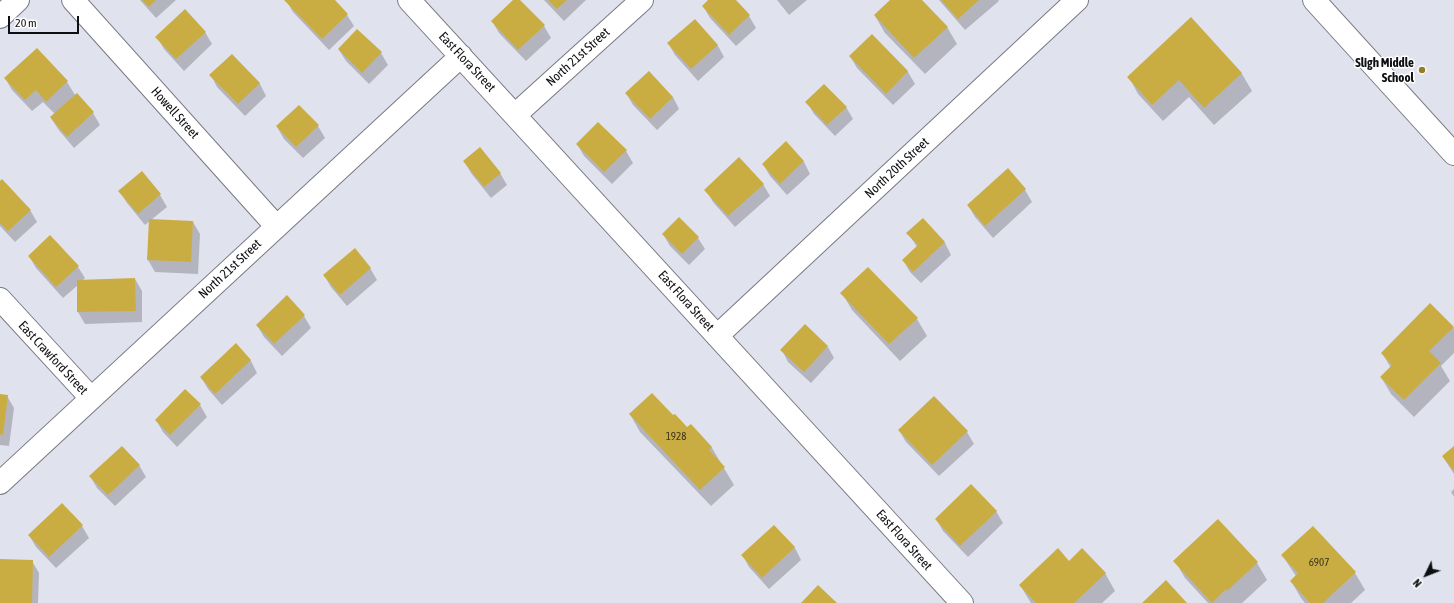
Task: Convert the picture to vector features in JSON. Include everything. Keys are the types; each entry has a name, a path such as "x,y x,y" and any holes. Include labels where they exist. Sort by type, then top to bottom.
{"street":[{"path":"0,17 18,0"},
{"name":"Howell Street","path":"73,0 276,226"},
{"name":"East Flora Street","path":"409,0 962,603"},
{"name":"North 21st Street","path":"514,115 642,0"},
{"name":"North 20th Street","path":"717,336 1077,0"},
{"path":"1314,0 1454,154"},
{"name":"North 21st Street","path":"0,483 461,56"},
{"name":"East Crawford Street","path":"0,299 91,398"}],"building":[{"path":"142,0 156,0 149,7"},
{"path":"284,0 335,0 348,14 322,39"},
{"path":"513,0 520,0 545,25 518,50 491,21"},
{"path":"548,0 567,0 557,9"},
{"path":"708,0 736,0 750,15 729,35 702,6"},
{"path":"890,0 922,0 948,27 914,58 874,15"},
{"path":"941,0 979,0 958,19"},
{"path":"185,9 206,32 176,59 155,37"},
{"path":"1191,17 1242,73 1204,108 1179,80 1152,105 1127,77"},
{"path":"695,19 718,45 691,69 667,43"},
{"path":"357,29 382,52 362,73 338,49"},
{"path":"872,34 908,71 886,94 849,56"},
{"path":"37,48 68,81 46,102 36,90 25,100 4,78"},
{"path":"232,54 260,83 238,104 209,75"},
{"path":"649,71 673,97 650,119 625,93"},
{"path":"824,84 847,107 827,125 805,102"},
{"path":"77,93 94,112 67,137 50,117"},
{"path":"299,105 319,125 296,147 276,126"},
{"path":"598,122 627,150 604,172 576,144"},
{"path":"786,141 804,161 780,184 762,164"},
{"path":"480,147 501,173 484,187 463,161"},
{"path":"739,157 764,184 728,216 704,190"},
{"path":"1008,168 1026,189 985,226 967,205"},
{"path":"142,171 161,194 138,214 118,191"},
{"path":"2,179 31,210 8,231 0,223 0,181"},
{"path":"679,217 699,237 682,254 662,234"},
{"path":"923,218 945,242 913,272 902,260 918,245 906,233"},
{"path":"149,219 193,221 191,262 147,260"},
{"path":"50,235 79,266 56,287 28,256"},
{"path":"355,248 371,268 340,295 323,275"},
{"path":"868,267 918,318 889,344 840,293"},
{"path":"135,278 136,311 77,312 77,280"},
{"path":"287,295 305,315 274,344 256,325"},
{"path":"1430,303 1454,327 1429,351 1441,363 1404,400 1380,377 1392,365 1381,353"},
{"path":"805,324 828,346 804,372 780,350"},
{"path":"236,343 251,360 215,394 200,377"},
{"path":"185,389 201,404 170,435 155,420"},
{"path":"652,393 687,427 691,424 712,447 709,450 725,467 700,490 629,414"},
{"path":"0,394 8,395 3,435 0,434"},
{"path":"934,396 968,431 932,465 898,430"},
{"path":"122,446 140,465 108,495 89,476"},
{"path":"1454,446 1454,471 1442,456"},
{"path":"971,484 997,511 960,546 935,519"},
{"path":"62,503 83,525 49,557 28,535"},
{"path":"1218,519 1258,562 1212,603 1173,561"},
{"path":"774,525 795,547 762,578 741,555"},
{"path":"1313,526 1356,572 1323,603 1310,603 1290,581 1298,573 1281,555"},
{"path":"1058,548 1069,561 1082,548 1106,573 1074,603 1036,603 1019,585"},
{"path":"0,559 33,560 32,603 0,603"},
{"path":"1166,580 1187,603 1142,603"},
{"path":"818,585 837,603 801,603"}],"place":[{"name":"Sligh Middle School","path":"1422,70"}]}
